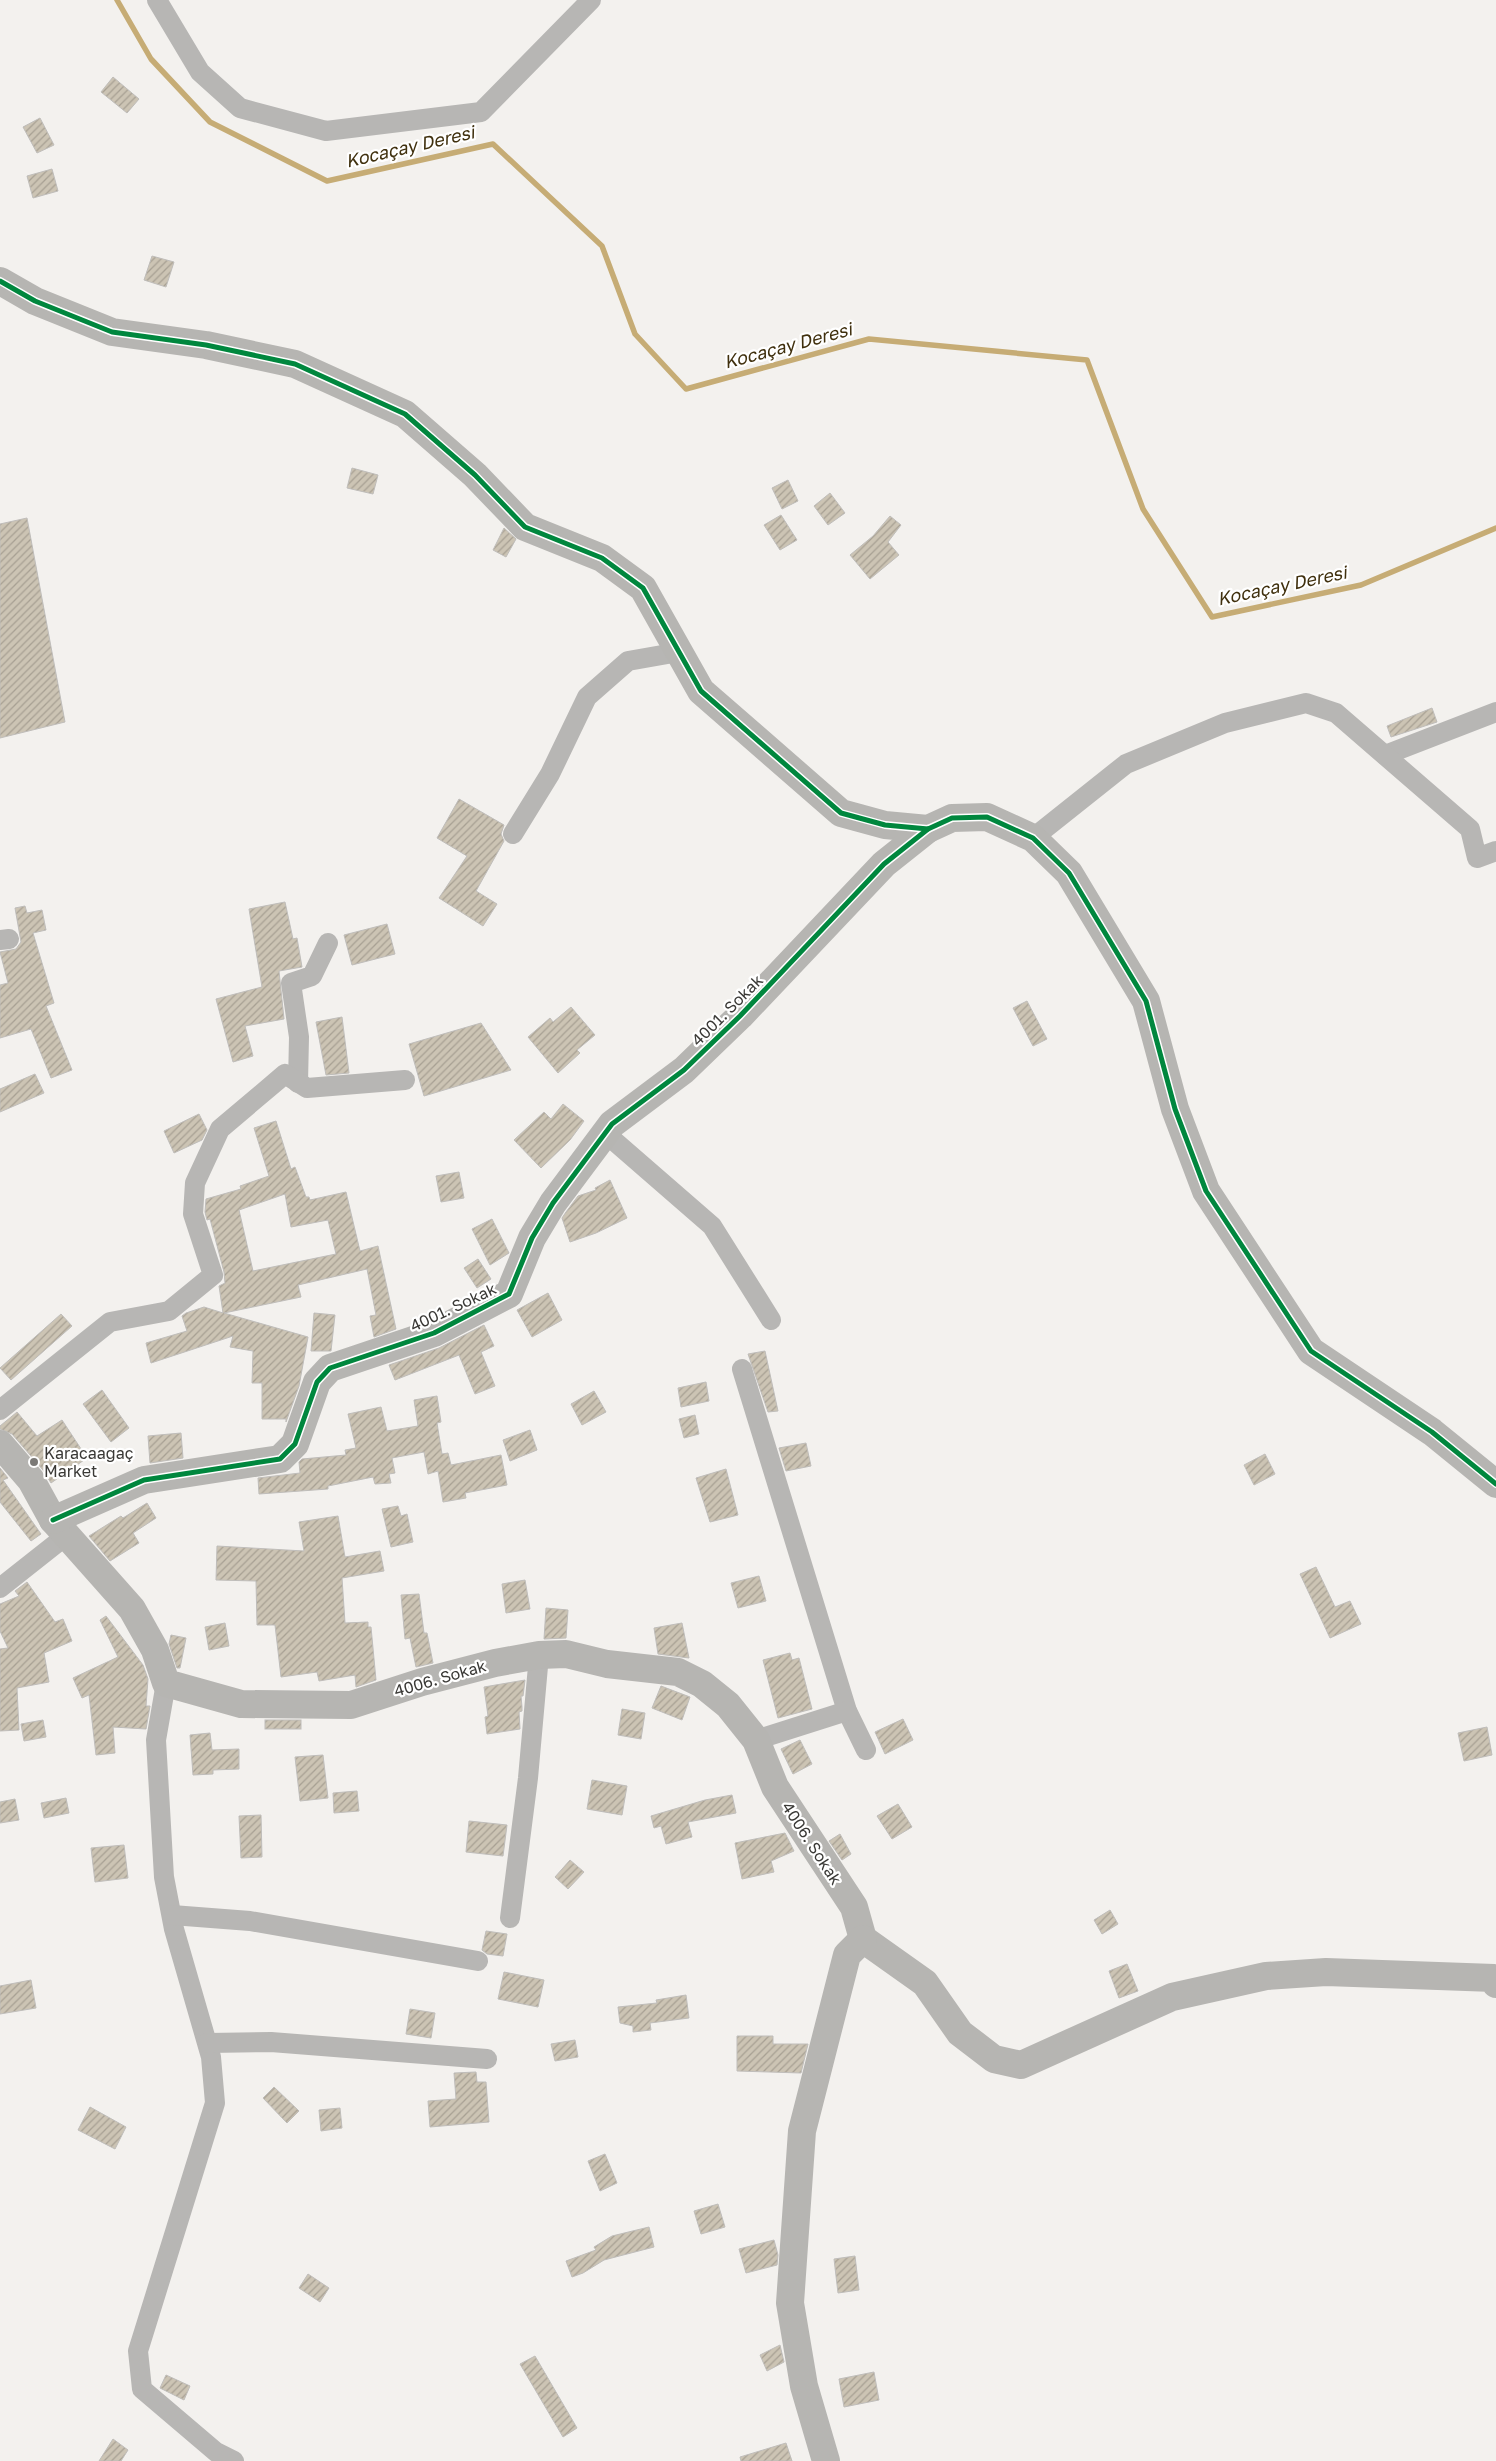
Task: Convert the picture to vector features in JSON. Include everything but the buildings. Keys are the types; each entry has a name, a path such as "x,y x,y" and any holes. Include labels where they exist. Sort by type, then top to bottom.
{"street":[{"path":"157,0 200,72 240,108 326,131 481,112 591,0"},
{"path":"0,281 35,301 112,332 206,345 295,364 405,414 475,475 525,527 602,558 643,588 700,690 841,813 885,825 928,829"},
{"path":"514,834 550,774 587,697 628,661 679,652"},
{"path":"1033,838 1126,764 1224,723 1306,703 1336,714 1470,829 1477,858 1496,851"},
{"path":"1384,755 1496,712"},
{"name":"4001. Sokak","path":"60,1527 144,1480 280,1460 295,1444 317,1382 330,1368 434,1333 509,1294 532,1238 553,1203 612,1124 684,1070 740,1016 884,864 928,829 952,818 987,817 1033,838 1069,873 1146,1001 1175,1109 1206,1191 1311,1351 1432,1432 1496,1484"},
{"path":"298,1082 299,1037 291,983 312,976 328,943"},
{"path":"0,1410 110,1322 169,1311 213,1274 193,1214 195,1183 220,1129 285,1074 307,1088 405,1080"},
{"path":"606,1133 712,1226 772,1320"},
{"path":"742,1368 847,1711 866,1750"},
{"path":"0,1444 31,1480 60,1527 132,1609 155,1650 166,1683 156,1740 164,1877 172,1915 212,2057 215,2103 138,2351 142,2389 216,2452 234,2461"},
{"path":"0,1588 60,1527"},
{"name":"4006. Sokak","path":"166,1683 241,1704 351,1705 422,1682 494,1663 539,1655 566,1654 607,1664 678,1672 702,1684 728,1704 756,1740 776,1787 854,1907 863,1939"},
{"path":"510,1918 528,1778 539,1655"},
{"path":"756,1740 847,1711"},
{"path":"172,1915 250,1921 478,1961"},
{"path":"826,2461 804,2386 790,2303 802,2131 847,1955 863,1939 925,1983 960,2034 994,2059 1021,2066 1172,1997 1266,1976 1326,1972 1494,1978 1496,1984"},
{"path":"208,2043 271,2042 486,2059"}],"waterway":[{"name":"Kocaçay Deresi","path":"117,0 151,59 210,122 327,181 493,144 602,246 635,334 686,389 869,339 1087,360 1143,509 1212,617 1361,585 1496,528"}],"cycle path":[{"path":"0,281 35,301 112,332 206,345 295,364 405,414 475,475 525,527 602,558 643,588 701,691 841,813 885,825 928,829 952,818 987,817 1033,838 1069,873 1146,1001 1175,1109 1206,1191 1311,1351 1432,1432 1496,1484"},
{"path":"53,1520 144,1480 280,1459 295,1444 317,1382 330,1368 434,1333 509,1294 532,1238 553,1203 612,1124 684,1070 740,1016 884,864 928,829"}],"place":[{"name":"Karacaağaç Market","path":"34,1462"}]}
